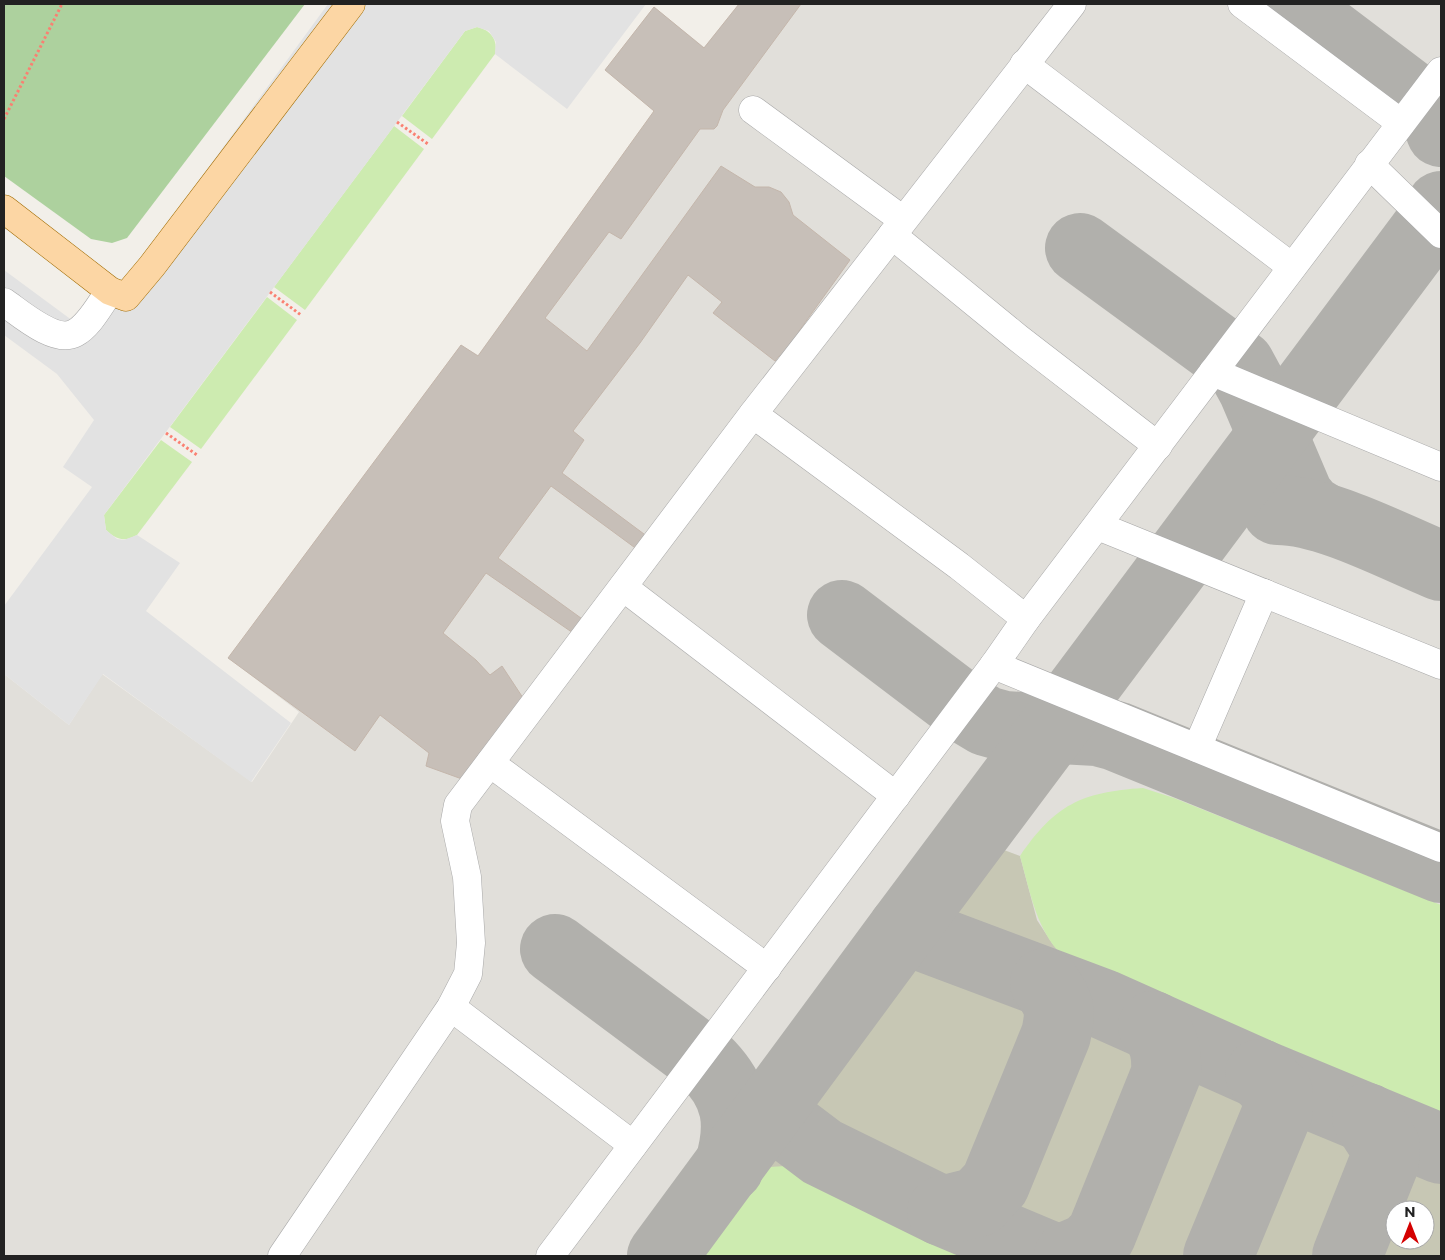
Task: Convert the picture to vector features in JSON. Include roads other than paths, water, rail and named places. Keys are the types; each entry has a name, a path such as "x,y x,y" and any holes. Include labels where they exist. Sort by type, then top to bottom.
{"main road":[{"path":"4,209 110,291 126,297 351,4"}],"lane":[{"path":"282,1256 451,1007 468,974 471,944 467,877 455,813 458,805 753,414 1072,4"},
{"path":"1242,4 1401,123"},
{"path":"1024,64 1292,267"},
{"path":"550,1256 994,665 1026,619 1441,71"},
{"path":"753,110 897,227 1003,326 1158,446"},
{"path":"1369,164 1441,234"},
{"path":"4,302 44,329 61,335 75,333 89,320 110,291"},
{"path":"1213,372 1441,467"},
{"path":"753,414 959,566 1026,619"},
{"path":"1098,526 1441,665"},
{"path":"623,587 896,796"},
{"path":"1197,748 1264,593"},
{"path":"994,665 1441,848"},
{"path":"490,763 767,968"},
{"path":"451,1007 633,1145"}]}
